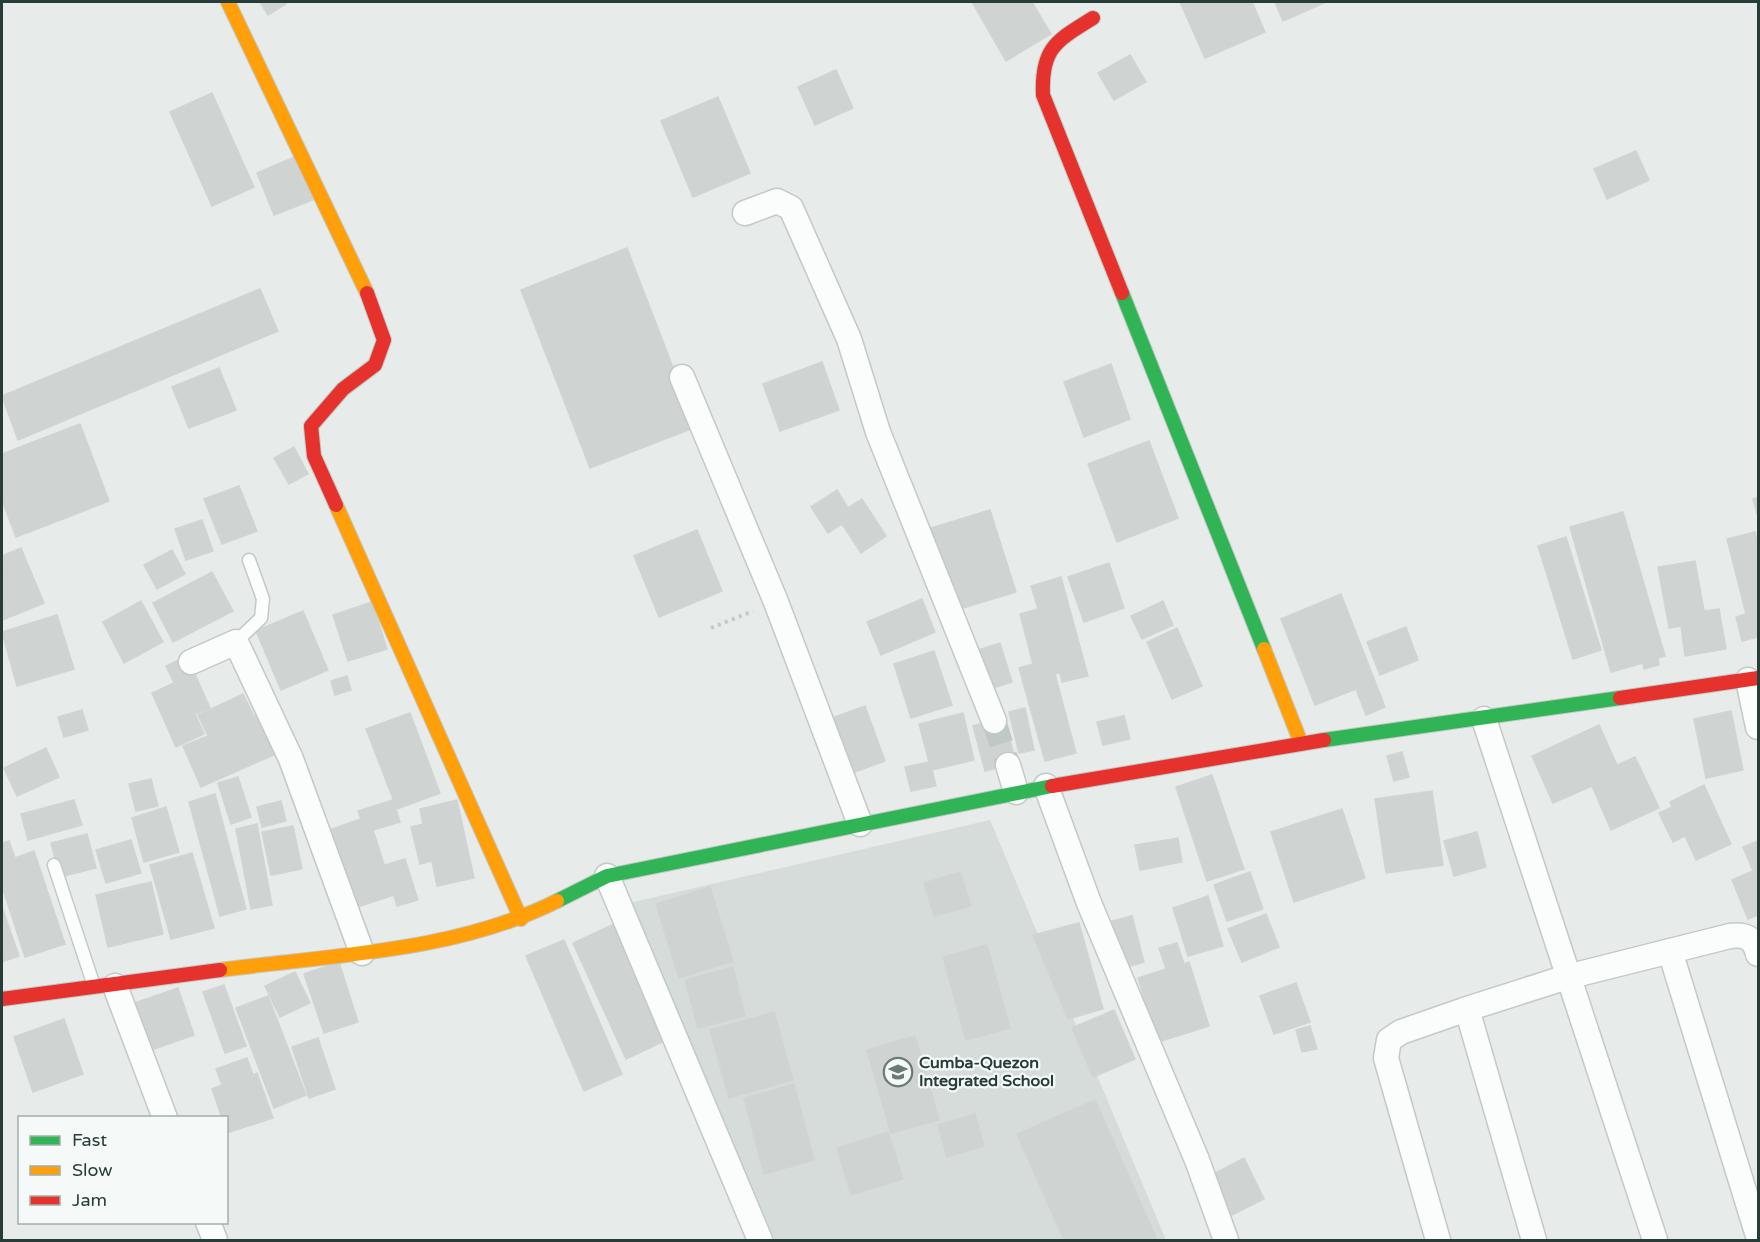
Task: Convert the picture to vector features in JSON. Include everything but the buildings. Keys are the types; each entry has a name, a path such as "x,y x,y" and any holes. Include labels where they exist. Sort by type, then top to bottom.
{"street":[{"path":"228,2 368,292 384,340 375,365 343,389 311,426 314,456 521,919"},
{"path":"1093,18 1050,46 1040,68 1043,95 1301,743"},
{"path":"745,213 777,201 790,208 849,339 878,432 994,721"},
{"path":"682,377 776,602 860,825"},
{"path":"191,662 236,642 291,759 362,953"},
{"path":"2,999 442,941 521,919 607,876 1046,786 1301,743 1484,719 1753,679 1758,727"},
{"path":"1484,719 1655,1240"},
{"path":"1008,765 1016,792"},
{"path":"1046,786 1089,903 1197,1160 1226,1240"},
{"path":"607,876 760,1240"},
{"path":"1438,1240 1386,1058 1389,1040 1401,1032 1567,977 1670,951 1744,934 1755,943 1758,954"},
{"path":"1670,951 1758,1236"},
{"path":"105,987 164,1116"},
{"path":"1467,1009 1534,1240"},
{"path":"209,1224 215,1240"}],"lane":[{"path":"236,642 261,618 263,599 249,560"},
{"path":"54,865 105,987"}],"path":[{"path":"711,628 776,602"}],"shaded area":[{"name":"Cumba-Quezon Integrated School","path":"990,820 1166,1240 775,1240 625,904"}],"tunnel":[{"path":"994,721 1008,765"}],"traffic: fast":[{"path":"1122,293 1264,649"},
{"path":"1324,740 1620,698"},
{"path":"557,901 607,876 1052,786"}],"traffic: slow":[{"path":"228,2 367,293"},
{"path":"336,505 521,919"},
{"path":"1264,649 1301,743"},
{"path":"220,970 349,955 435,941 518,918 557,901"}],"traffic: jam":[{"path":"1093,18 1069,33 1053,48 1045,66 1043,95 1122,293"},
{"path":"336,505 314,456 311,426 343,389 375,365 384,340 367,293"},
{"path":"1620,698 1758,678"},
{"path":"1052,786 1324,740"},
{"path":"2,999 220,970"}],"place":[{"name":"Cumba-Quezon Integrated School","path":"898,1072"}]}
